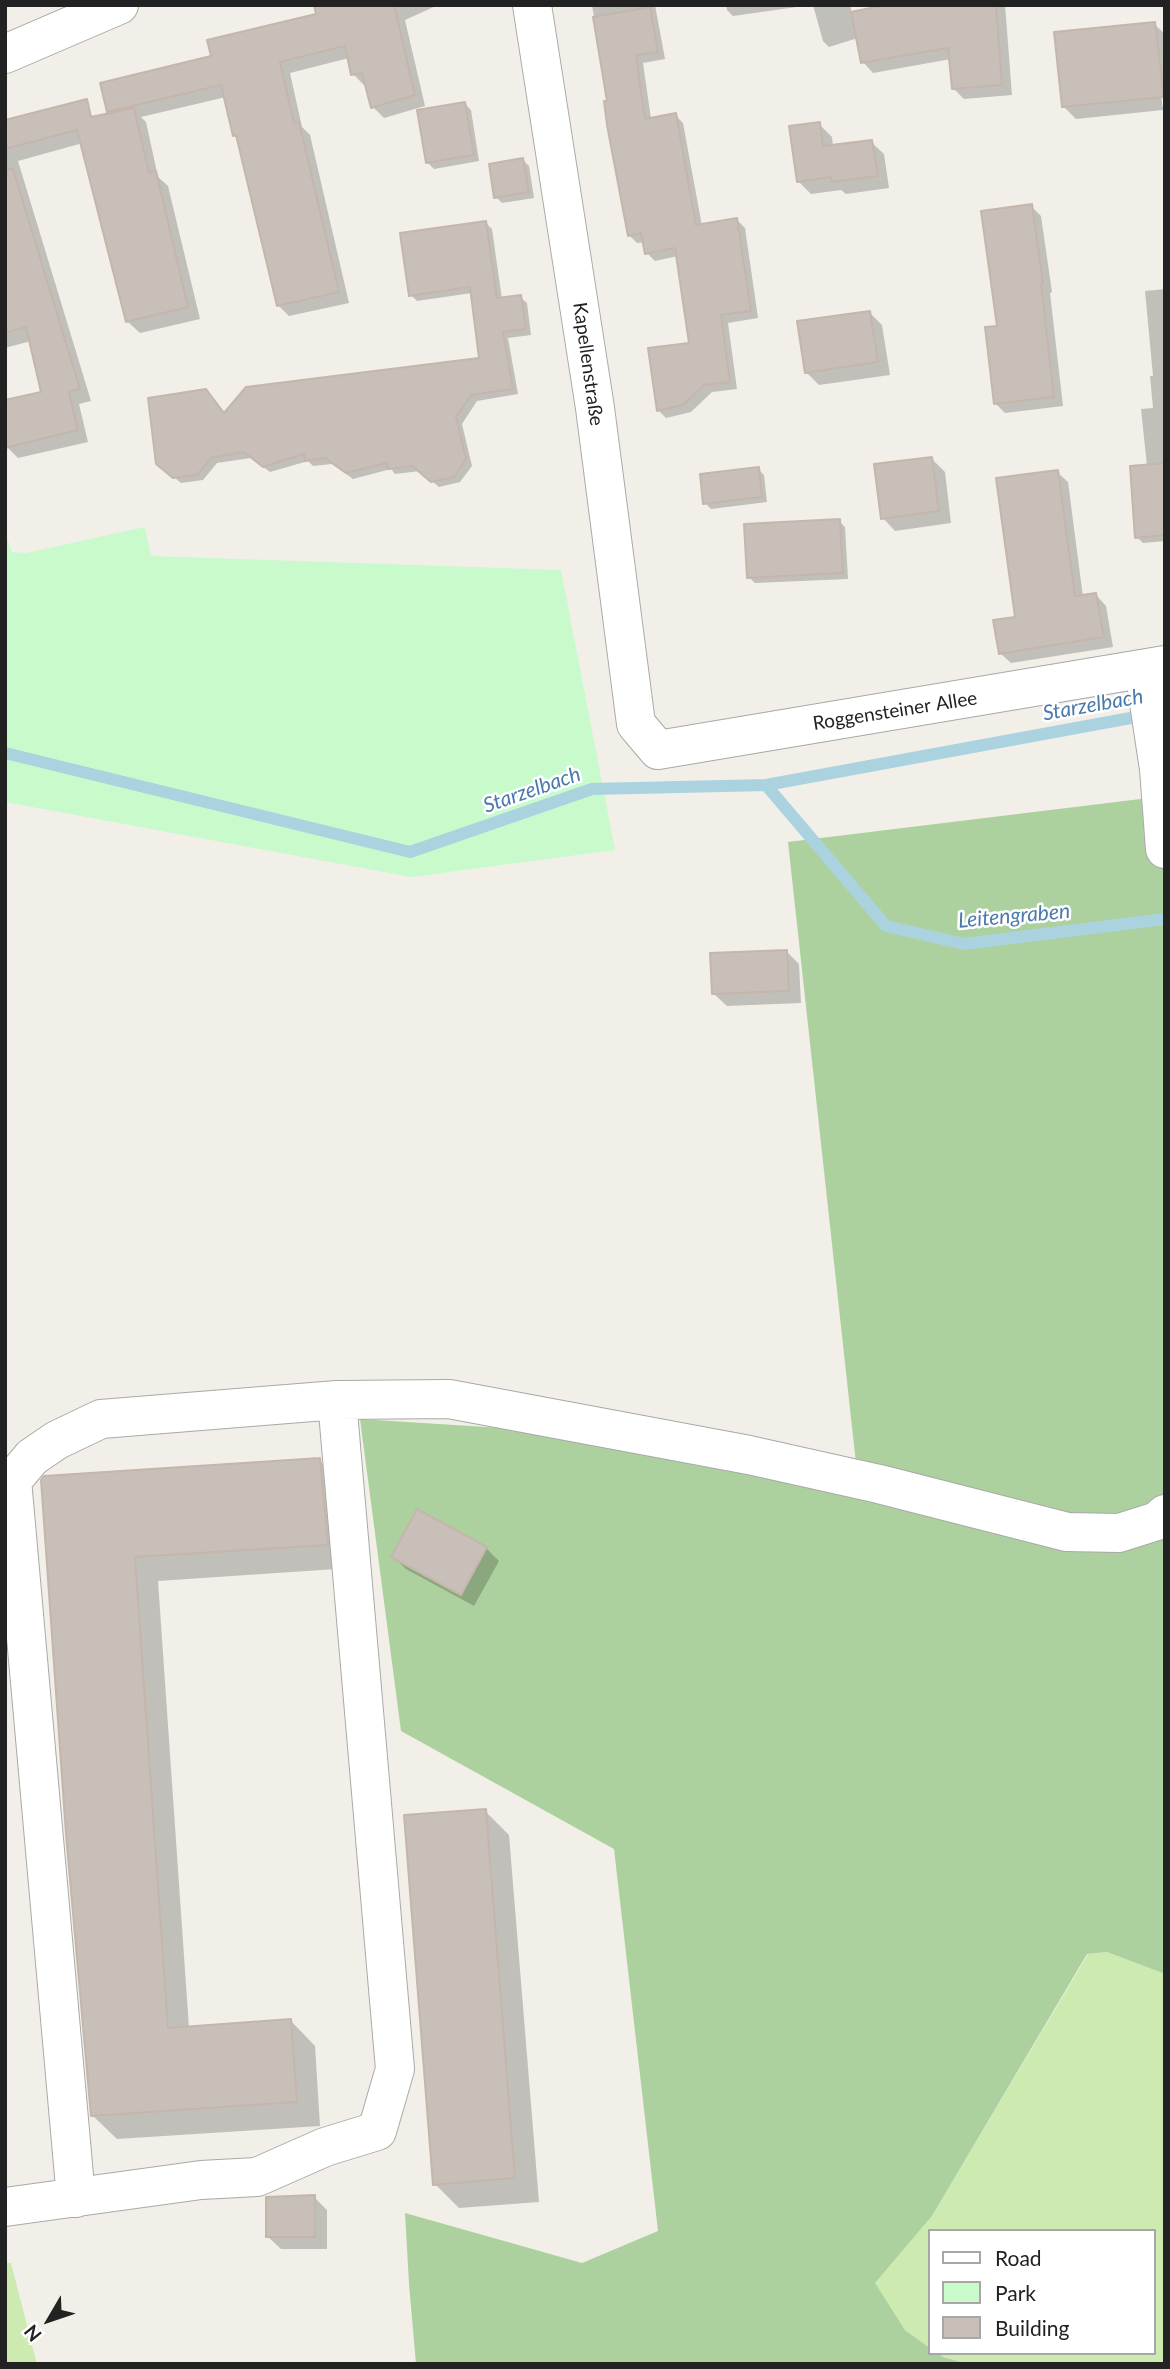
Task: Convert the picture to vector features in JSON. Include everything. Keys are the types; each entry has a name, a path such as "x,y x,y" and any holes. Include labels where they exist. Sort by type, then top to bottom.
{"street":[{"name":"Kapellenstraße","path":"532,5 595,408 636,724"},
{"path":"5,54 112,7"},
{"name":"Roggensteiner Allee","path":"636,724 658,750 1152,675"},
{"path":"1152,675 1165,849"},
{"path":"76,2198 8,1485 32,1457 49,1446 101,1419 337,1400 449,1399 879,1483 1067,1532 1119,1533 1157,1521 1165,1514"},
{"path":"5,2207 201,2180 257,2177 325,2147 377,2131 395,2070 337,1400"}],"green space":[{"path":"145,527 151,556 561,570 615,850 411,877 5,802 5,532 12,552 26,553"},
{"path":"1165,796 1165,1974 1107,1952 1087,1954 932,2216 875,2283 905,2330 928,2347 928,2355 940,2355 968,2364 416,2364 405,2213 582,2263 658,2231 614,1849 401,1731 360,1419 596,1434 859,1491 788,842"},
{"path":"1107,1952 1165,1974 1165,2364 968,2364 943,2357 940,2355 1156,2355 1156,2229 928,2229 928,2347 905,2330 874,2283 932,2216 1088,1954"},
{"path":"5,2263 11,2263 37,2364 5,2364"}],"building":[{"path":"314,5 394,5 415,95 371,108 362,73 351,75 345,46 280,62 294,123 299,122 339,292 277,306 236,135 233,136 221,85 107,112 100,83 211,56 207,40 316,14"},
{"path":"885,5 996,5 1002,85 952,89 948,48 861,63 851,12"},
{"path":"650,7 658,52 636,55 645,119 676,113 696,225 737,218 751,311 721,315 730,382 704,385 683,405 657,411 648,348 689,343 675,248 645,254 641,233 628,236 607,125 604,101 607,101 593,17"},
{"path":"1155,22 1164,97 1062,107 1054,32"},
{"path":"87,99 91,117 134,108 149,173 156,171 188,307 126,322 77,130 5,149 5,120"},
{"path":"465,102 474,155 426,163 417,110"},
{"path":"820,122 823,146 872,140 878,176 831,182 831,177 797,182 789,126"},
{"path":"523,158 529,192 494,198 489,164"},
{"path":"13,169 80,389 69,392 78,430 5,448 5,400 41,392 26,327 5,333 5,170"},
{"path":"1032,204 1054,397 994,404 985,327 997,326 981,211"},
{"path":"486,221 497,298 521,295 526,329 503,332 513,389 471,395 456,417 466,459 454,477 431,482 412,466 388,469 387,463 346,473 325,458 305,461 304,454 263,467 244,452 211,458 197,475 173,478 156,464 148,398 206,389 224,413 246,387 479,358 470,287 409,296 400,233"},
{"path":"870,311 878,362 805,373 797,321"},
{"path":"932,457 939,511 881,519 874,464"},
{"path":"1165,463 1165,535 1135,538 1130,466"},
{"path":"759,467 762,497 703,504 700,474"},
{"path":"1058,470 1075,596 1096,593 1104,637 999,654 993,620 1015,617 996,478"},
{"path":"840,519 843,573 747,578 744,524"},
{"path":"787,950 789,991 712,994 710,953"},
{"path":"320,1458 328,1545 135,1557 168,2028 291,2019 297,2102 91,2116 66,1834 41,1480 44,1476"},
{"path":"417,1509 487,1547 461,1595 391,1557"},
{"path":"486,1809 515,2178 433,2185 404,1815"},
{"path":"315,2195 315,2237 266,2237 266,2197"}],"waterway":[{"name":"Starzelbach","path":"5,753 410,852 592,789 766,785 1147,715"},
{"name":"Leitengraben","path":"766,785 886,926 964,944 1165,919"}]}
